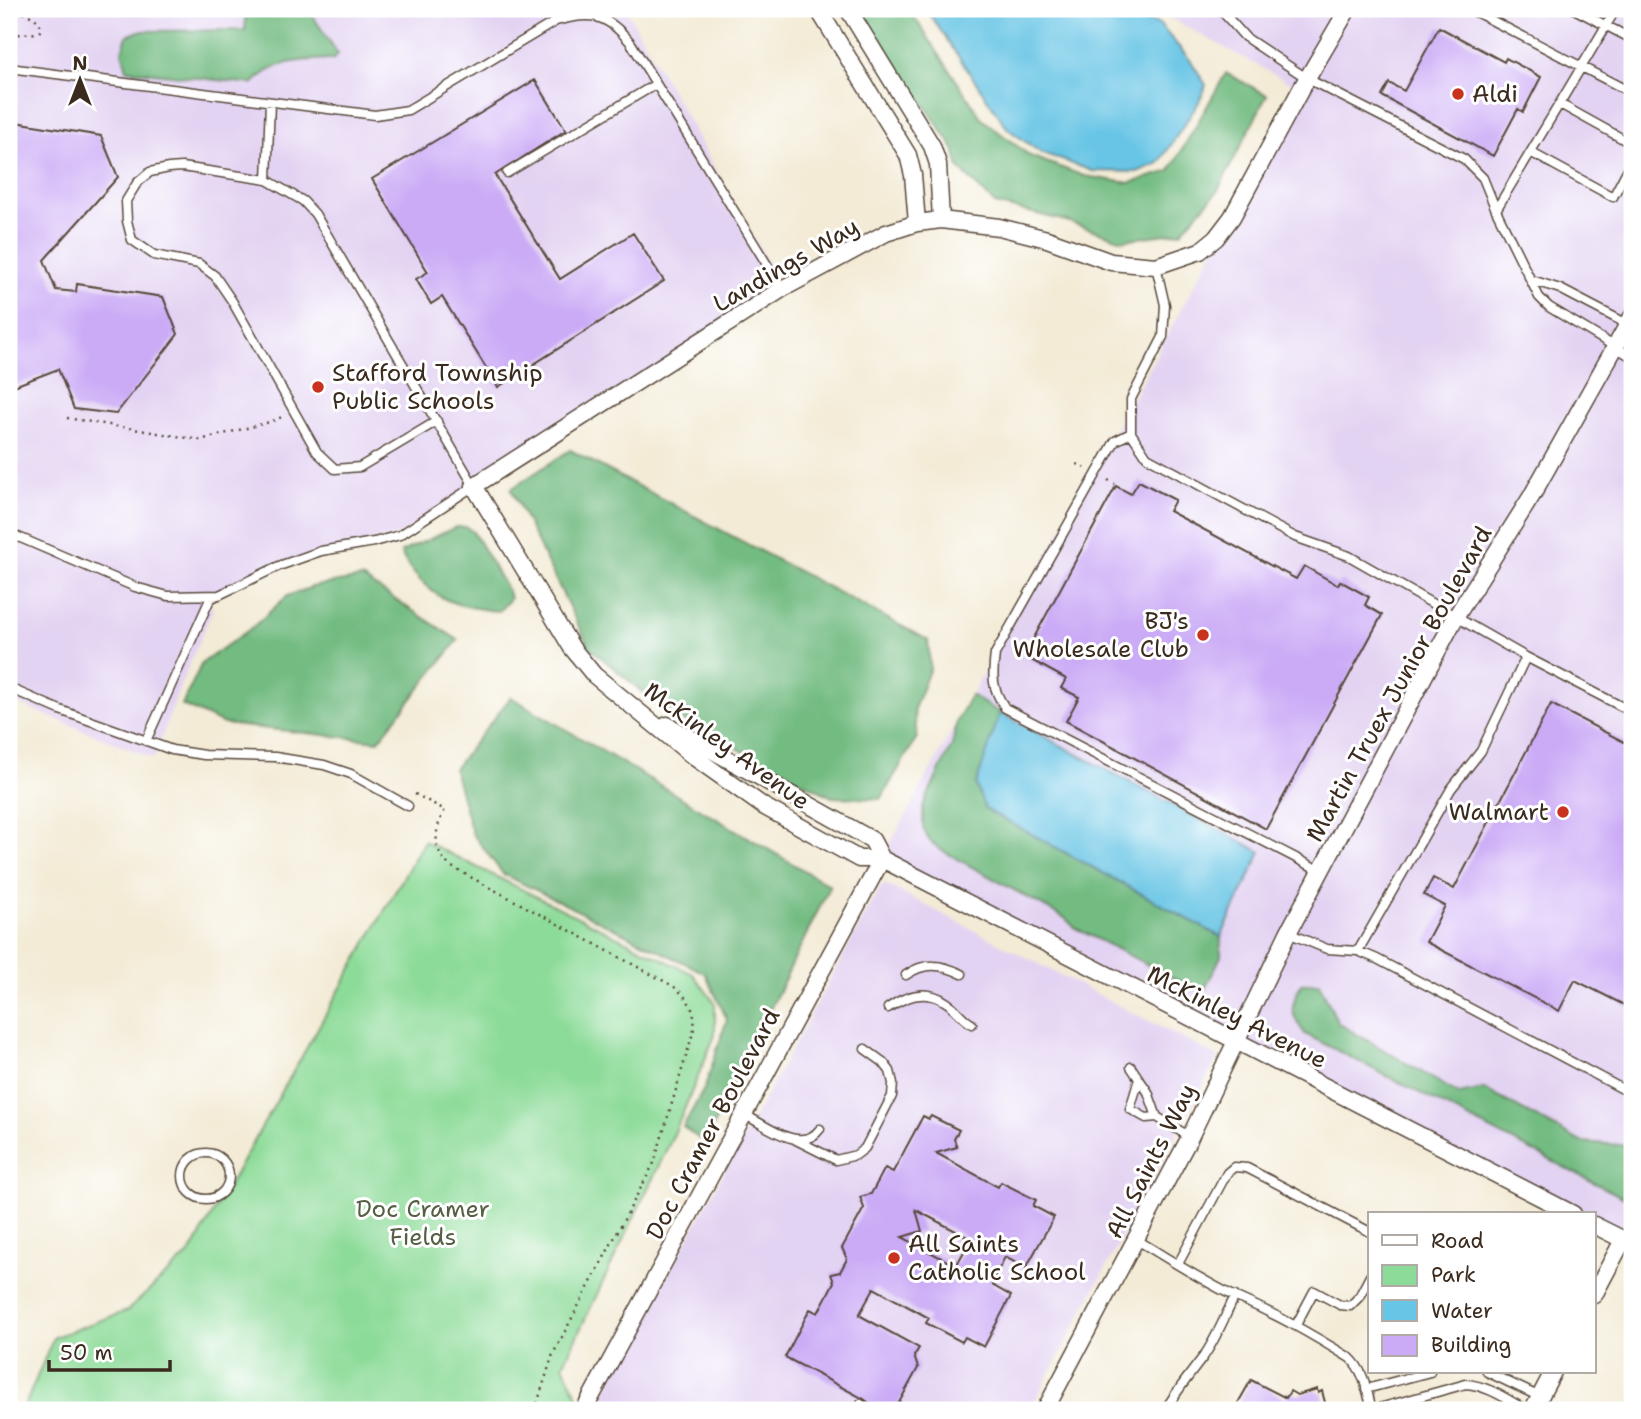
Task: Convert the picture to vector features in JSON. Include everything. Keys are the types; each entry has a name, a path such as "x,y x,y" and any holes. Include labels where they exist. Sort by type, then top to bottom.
{"street":[{"path":"818,9 908,155 913,175 917,223"},
{"path":"1156,266 1200,251 1216,238 1232,217 1348,9"},
{"path":"828,26 849,10 932,146 937,164 941,220"},
{"name":"Landings Way","path":"474,486 782,289 886,233 917,223 941,220 999,227 1047,239 1111,262 1156,266"},
{"name":"Martin Truex Junior Boulevard","path":"1237,1043 1249,1012 1288,933 1455,618 1531,497 1631,323"},
{"name":"McKinley Avenue","path":"474,486 572,648 594,675 694,757 763,806 859,859 881,859 1569,1212"},
{"name":"McKinley Avenue","path":"624,700 872,840 881,859"},
{"name":"Doc Cramer Boulevard","path":"584,1410 881,859"},
{"name":"All Saints Way","path":"1045,1410 1137,1240 1237,1043"},
{"path":"1596,1226 1628,1242 1596,1292"},
{"path":"1536,1404 1552,1374"}],"lane":[{"path":"1220,9 1245,37 1308,79 1464,159 1483,178 1539,297 1549,307 1632,357"},
{"path":"1470,9 1632,93"},
{"path":"1574,9 1632,39"},
{"path":"1496,210 1616,9"},
{"path":"9,68 375,115 408,110 535,32 556,22 578,15 600,18 617,26 631,43 782,289"},
{"path":"508,173 656,84"},
{"path":"267,180 270,103"},
{"path":"1560,104 1632,144"},
{"path":"1532,153 1613,197 1632,161"},
{"path":"146,741 210,599 279,566 321,551 400,535 474,486 437,421 315,214 303,201 267,180 182,167 158,170 136,183 126,201 132,240 154,255 199,264 215,276 232,301 317,453 335,468 360,467 437,421"},
{"path":"1156,266 1165,305 1163,337 1131,399 1131,433 1147,457 1295,537 1349,556 1455,618 1632,712"},
{"path":"1532,280 1560,289 1631,323"},
{"path":"1131,433 1115,442 995,654 992,673 995,692 1005,708 1321,871"},
{"path":"9,533 135,587 168,596 219,595"},
{"path":"1358,951 1451,789 1481,751 1526,657"},
{"path":"9,688 172,750 204,755 275,757 314,763 351,774 408,806"},
{"path":"1288,933 1327,949 1358,951 1632,1094"},
{"path":"906,975 917,968 931,965 946,966 962,974"},
{"path":"887,1008 902,998 916,994 933,995 946,1002 964,1020 972,1024"},
{"path":"745,1115 836,1160 856,1155 864,1148 892,1096 893,1083 890,1071 883,1062 864,1049"},
{"path":"1131,1067 1148,1092 1157,1117"},
{"path":"1139,1079 1130,1109 1146,1118 1157,1117 1190,1138"},
{"path":"796,1140 814,1137 820,1129"},
{"path":"201,1153 217,1155 228,1167 229,1183 225,1190 213,1199 197,1197 190,1193 182,1179 187,1161 201,1153"},
{"path":"1178,1264 1227,1172 1234,1167 1247,1168 1368,1231"},
{"path":"1137,1240 1235,1296 1257,1304 1296,1325 1358,1365 1371,1410 1466,1384 1495,1392 1526,1410"},
{"path":"1296,1325 1314,1291 1340,1305 1350,1306 1359,1297 1368,1280"},
{"path":"1165,1410 1182,1382 1204,1355 1235,1296"},
{"path":"1366,1389 1422,1374"},
{"path":"1490,1374 1536,1404"}],"path":[{"path":"9,9 37,19 41,24 38,33 9,36"},
{"path":"67,418 200,440 270,422 294,411"},
{"path":"415,794 445,810 438,827 436,842 443,860 450,866 673,986 686,997 695,1017 693,1033 654,1163 553,1354 535,1410"}],"shaded area":[{"name":"Stafford Township Public Schools","path":"9,9 626,9 782,289 400,535 294,560 208,600 213,610 181,683 154,759 9,700"},
{"path":"1153,9 1632,9 1632,1247 1596,1228 1596,1212 1565,1212 882,859 1301,89"},
{"path":"883,883 1218,1057 1030,1410 598,1410 597,1404"}],"green space":[{"path":"246,9 308,9 338,54 334,59 280,65 252,84 127,70 122,51 127,36 139,31 245,30"},
{"path":"860,9 909,9 982,119 1030,156 1084,176 1130,183 1170,171 1226,73 1267,95 1217,192 1181,232 1123,240 1066,221 995,204 959,168 954,149"},
{"path":"570,450 928,640 930,668 914,709 917,737 881,799 832,797 666,712 589,647 511,489"},
{"path":"456,527 466,527 473,532 508,591 510,599 499,611 464,606 445,599 425,585 404,559 401,552"},
{"path":"362,578 458,640 378,741 224,724 182,705 202,663 253,627 287,596 315,586"},
{"path":"971,695 1000,713 976,785 985,809 1221,937 1221,956 1203,993 1075,928 1065,918 941,850 929,840 923,828 923,806 952,745 957,721"},
{"path":"511,697 830,886 705,1143 683,1127 705,1087 727,1019 705,973 503,874 472,833 454,769"},
{"name":"Doc Cramer Fields","path":"424,841 693,974 715,1003 715,1035 674,1134 563,1365 584,1410 23,1410 54,1337 127,1311 191,1252"},
{"path":"1319,983 1338,1023 1459,1094 1484,1089 1581,1142 1632,1146 1632,1202 1305,1034 1294,1015 1294,999 1301,984"}],"water":[{"path":"926,9 1105,9 1159,24 1191,61 1206,85 1199,102 1159,163 1137,172 1092,171 1040,152 1008,129"},
{"path":"1000,713 1261,852 1221,937 985,809 976,785"}],"building":[{"name":"Aldi","path":"1439,27 1504,62 1506,58 1541,77 1523,112 1518,109 1493,156 1382,96 1389,83 1404,91"},
{"path":"535,80 566,130 495,175 560,279 633,233 664,281 498,387 442,297 431,304 416,279 428,272 372,179"},
{"path":"9,121 101,136 118,177 44,260 56,290 76,292 77,284 163,297 178,334 116,414 74,409 58,369 9,388"},
{"name":"BJ's Wholesale Club","path":"1139,481 1175,500 1169,511 1296,579 1304,566 1338,585 1340,581 1369,597 1365,605 1382,615 1266,829 1066,721 1079,697 1061,688 1066,679 1024,656 1116,486 1131,494"},
{"name":"Walmart","path":"1551,704 1632,746 1632,1009 1575,980 1559,1011 1426,942 1445,906 1424,895 1433,878 1454,889"},
{"name":"All Saints Catholic School","path":"923,1116 929,1119 931,1116 959,1130 954,1139 957,1147 936,1153 998,1187 1001,1182 1036,1200 1033,1206 1054,1217 1026,1268 1005,1257 992,1285 1011,1296 984,1347 965,1337 962,1342 926,1323 929,1318 874,1288 859,1315 919,1348 914,1356 918,1368 895,1410 871,1410 873,1406 864,1399 785,1357 810,1309 818,1313 834,1282 831,1274 840,1272 847,1259 842,1248 864,1208 860,1197 871,1194 885,1168 893,1172","holes":["916,1210 971,1239 956,1266 902,1237 922,1231"]},
{"path":"1251,1380 1286,1398 1290,1391 1297,1395 1317,1389 1318,1393 1322,1391 1327,1410 1234,1410"}],"place":[{"name":"Aldi","path":"1458,94"},
{"name":"Stafford Township Public Schools","path":"318,387"},
{"name":"BJ's Wholesale Club","path":"1203,635"},
{"name":"Walmart","path":"1563,812"},
{"name":"All Saints Catholic School","path":"894,1258"}]}
